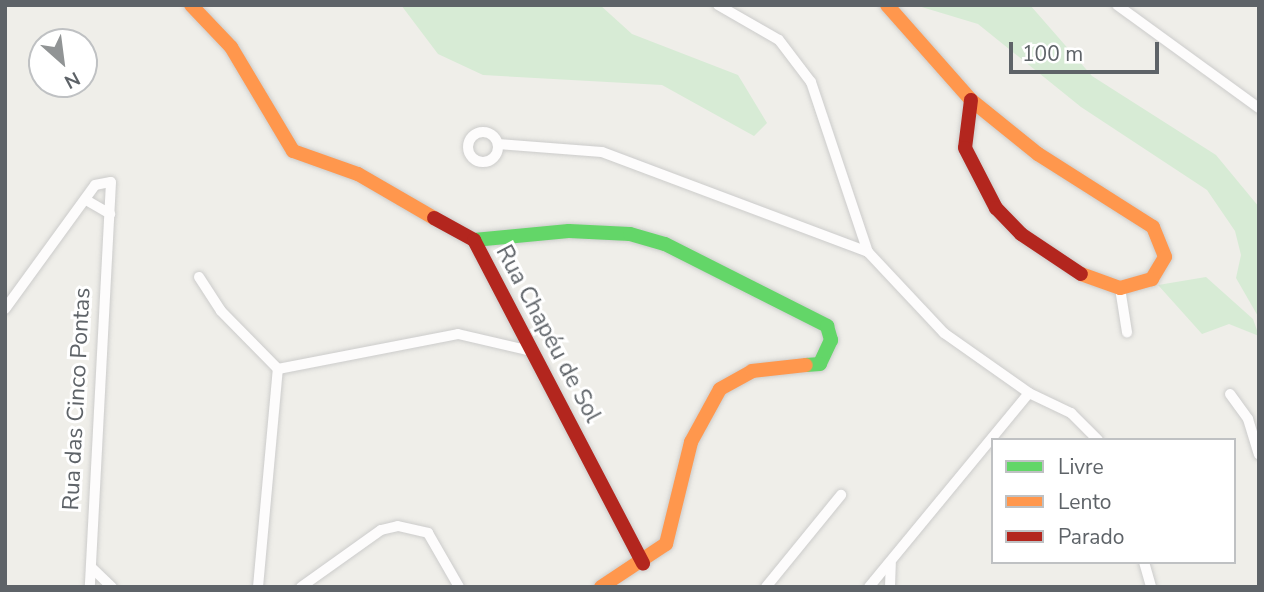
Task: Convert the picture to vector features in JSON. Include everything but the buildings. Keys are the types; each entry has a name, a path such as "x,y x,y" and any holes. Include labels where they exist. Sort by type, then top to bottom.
{"street":[{"name":"Rua Chapéu de Sol","path":"191,5 237,55 293,151 358,174 474,240 643,563"},
{"path":"718,5 779,40 811,82 868,252 944,333 1029,393 1071,413 1096,438"},
{"path":"887,5 971,100 1038,155 1153,228 1164,242 1161,270 1141,286 1119,288 1073,271 996,208 965,148 971,100"},
{"path":"1117,5 1259,107"},
{"path":"498,144 602,152 868,252"},
{"name":"Rua das Cinco Pontas","path":"86,200 107,180 113,190 90,587"},
{"path":"5,309 86,200 110,214"},
{"path":"474,240 569,231 630,234 665,244 827,326 831,341 820,364 752,371 720,389 700,416 666,544 643,563 601,587"},
{"path":"199,277 220,311 278,369"},
{"path":"1119,288 1127,332"},
{"path":"278,369 458,334 531,351"},
{"path":"258,587 278,369"},
{"path":"992,438 1029,393"},
{"path":"1230,394 1248,419 1259,454"},
{"path":"869,587 991,440"},
{"path":"766,587 841,495"},
{"path":"301,587 381,530 398,526 428,533 459,587"},
{"path":"890,587 891,563"},
{"path":"1145,564 1151,587"},
{"path":"91,567 112,587"}],"green space":[{"path":"401,5 600,5 632,34 738,75 767,123 754,136 662,85 483,75 438,54"},
{"path":"915,5 1030,5 1092,76 1216,155 1259,207 1259,318 1236,278 1241,255 1235,231 1207,190 1081,107 978,24"},
{"path":"1206,277 1253,319 1259,336 1229,324 1202,334 1158,285"}],"traffic: fast":[{"path":"474,240 569,231 630,234 665,244 827,326 831,340 820,364 806,365"}],"traffic: slow":[{"path":"191,5 231,47 293,151 358,174 434,218"},
{"path":"887,5 971,100 1038,154 1153,227 1165,257 1152,279 1120,288 1081,274"},
{"path":"601,587 666,544 691,442 720,389 752,371 806,365"}],"traffic: jam":[{"path":"971,100 965,148 996,208 1021,234 1081,274"},
{"path":"434,218 474,240 643,563"}]}
